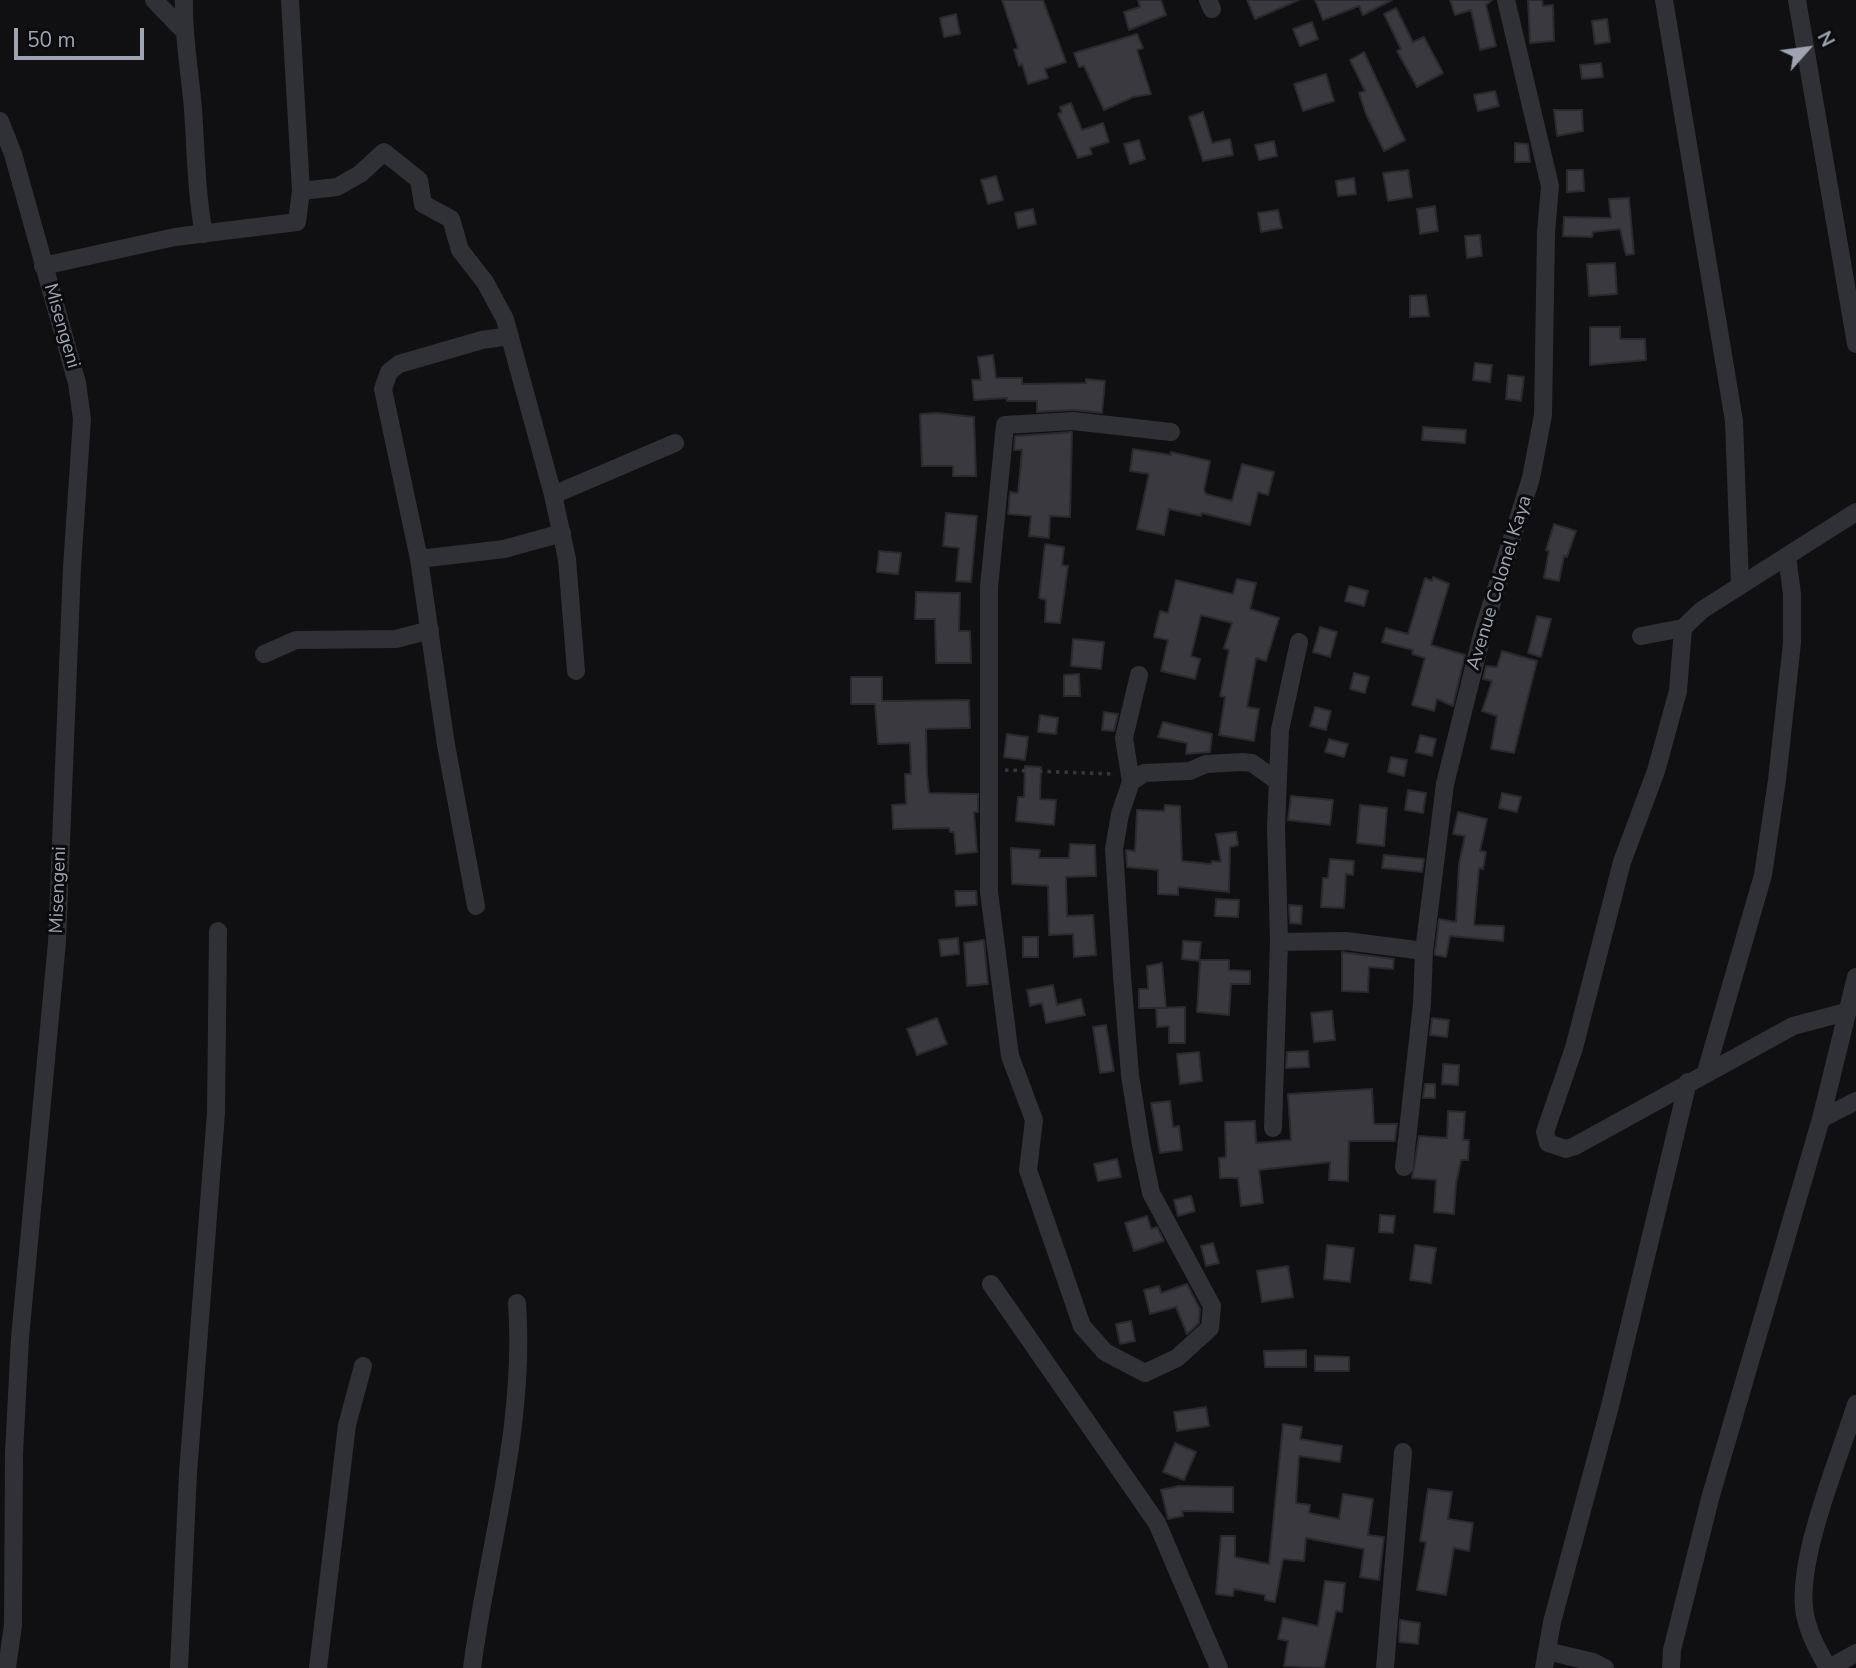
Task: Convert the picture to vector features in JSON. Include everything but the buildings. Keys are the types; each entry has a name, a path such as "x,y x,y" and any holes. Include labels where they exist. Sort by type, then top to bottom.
{"street":[{"path":"154,0 183,30"},
{"path":"184,0 183,30 193,110 195,190 204,234"},
{"path":"43,267 204,234 298,222 301,191 290,0"},
{"name":"Avenue Colonel Kaya","path":"1404,1167 1422,1004 1424,951 1445,783 1483,631 1531,478 1543,415 1546,233 1550,186 1506,0"},
{"path":"1664,0 1734,421 1740,585"},
{"path":"1797,0 1856,344"},
{"name":"Misengeni","path":"0,121 13,154 77,383 82,419 72,567 57,942 20,1338 14,1453 13,1625 8,1668"},
{"path":"301,191 337,187 360,174 380,153 388,153 419,180 423,204 451,219 460,250 496,299 510,336 562,533 569,579 576,671"},
{"path":"476,906 446,745 419,559 383,389 389,372 399,364 482,340 510,336"},
{"path":"1139,675 1125,738 1131,782 1120,814 1114,849 1130,1075 1151,1193 1212,1306 1210,1328 1177,1358 1145,1373 1105,1352 1082,1326 1028,1170 1034,1120 1010,1056 989,892 989,587 1005,425 1073,421 1171,432"},
{"path":"552,495 675,443"},
{"path":"1641,636 1683,628 1702,610 1856,512"},
{"path":"419,559 504,549 562,533"},
{"path":"1706,1072 1763,875 1777,780 1792,643 1792,594 1787,556"},
{"path":"1683,628 1678,691 1656,771 1622,862 1574,1048 1545,1132 1548,1143 1566,1149 1574,1146 1793,1026 1846,1012"},
{"path":"264,654 296,639 396,639 430,630"},
{"path":"1273,1128 1279,942 1277,781 1280,730 1299,642"},
{"path":"1131,782 1144,774 1190,771 1221,762 1252,763 1277,781"},
{"path":"178,1668 188,1473 216,1113 218,931"},
{"path":"1279,942 1346,941 1424,951"},
{"path":"1671,1668 1672,1650 1711,1494 1821,1119 1856,977"},
{"path":"1605,1668 1593,1662 1546,1659 1688,1082"},
{"path":"1821,1119 1856,1101"},
{"path":"991,1284 1157,1523 1219,1668"},
{"path":"472,1668 513,1430 517,1373 517,1303"},
{"path":"318,1668 347,1425 363,1366"},
{"path":"1856,1404 1802,1589 1805,1617 1829,1668 1856,1653"},
{"path":"1385,1668 1403,1452"}],"path":[{"path":"989,769 1114,774 1131,782"}]}
